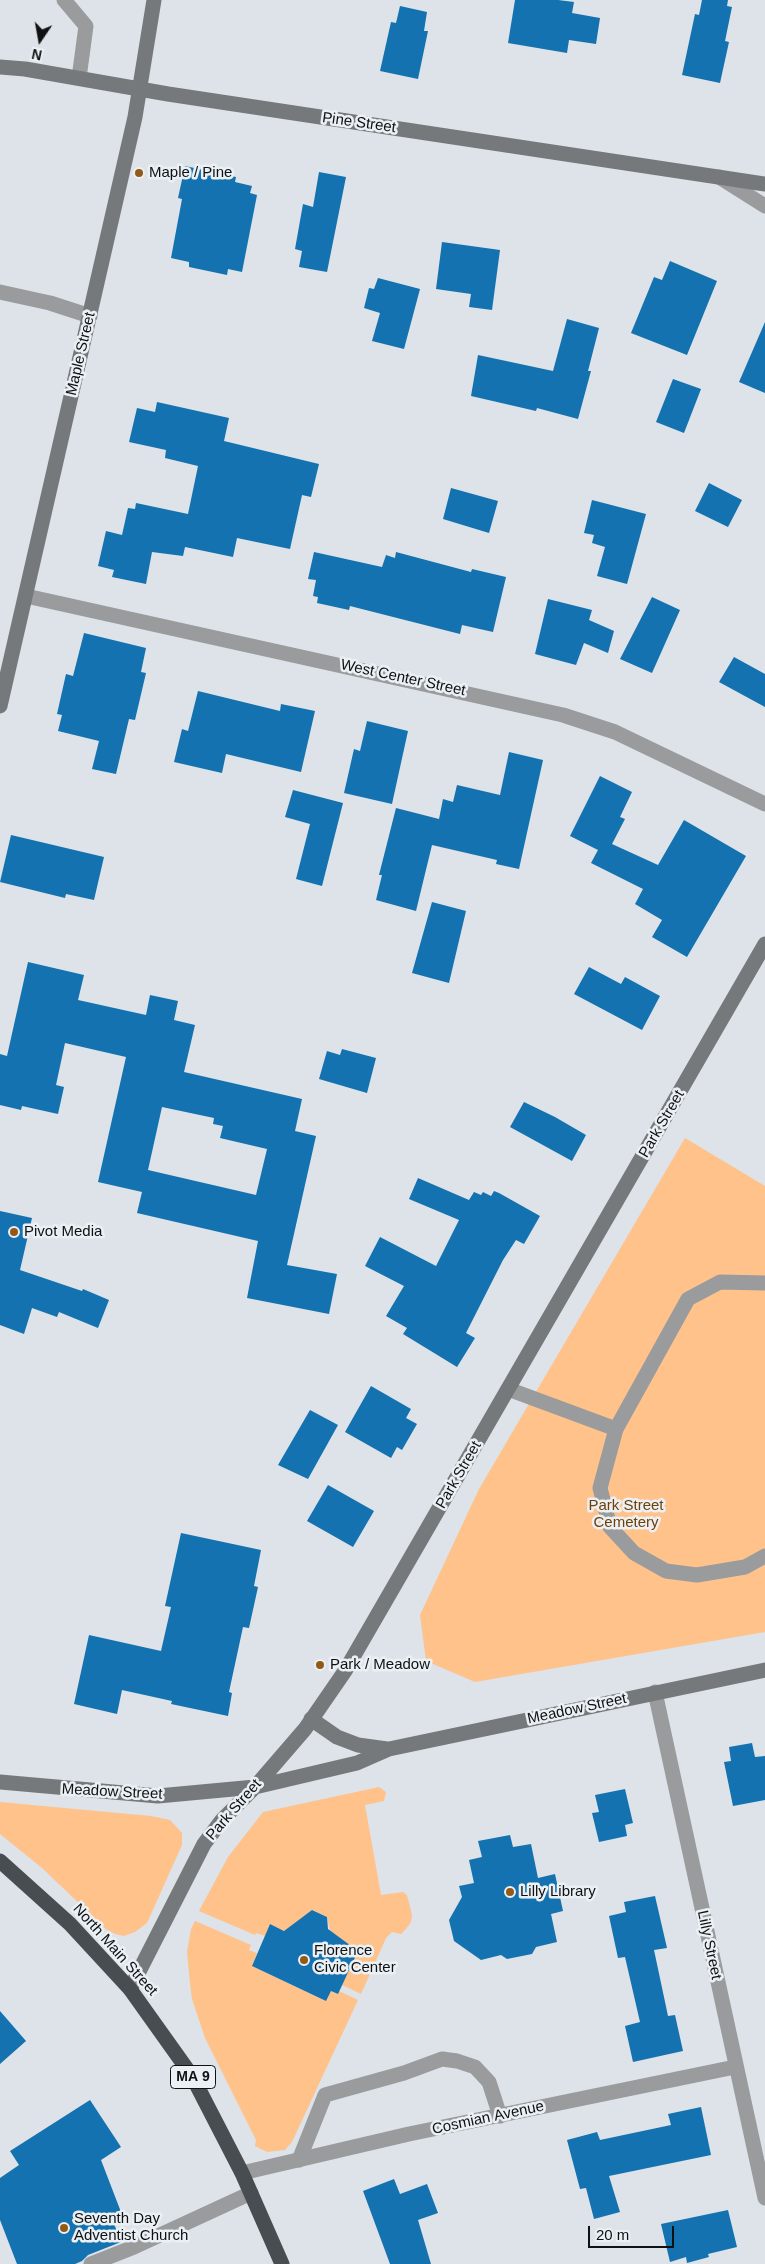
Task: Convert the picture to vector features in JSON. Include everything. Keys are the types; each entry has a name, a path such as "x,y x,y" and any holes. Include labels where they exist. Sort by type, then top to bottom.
{"highway":[{"name":"North Main Street","path":"0,1861 70,1924 130,1989 192,2076 242,2173 282,2264"}],"main road":[{"name":"Maple Street","path":"0,706 140,89 154,0"},
{"name":"Pine Street","path":"0,67 765,184"},
{"name":"Park Street","path":"130,1989 204,1844 222,1820 254,1787 311,1719 345,1671 765,944"},
{"name":"Meadow Street","path":"0,1782 158,1796 254,1787 357,1763 389,1749 765,1670"},
{"path":"311,1719 344,1740 358,1745 389,1749"}],"street":[{"path":"64,0 86,26 79,78"},
{"name":"Pine Street","path":"719,177 765,206"},
{"path":"0,292 50,303 90,316"},
{"name":"West Center Street","path":"26,596 563,715 615,732 765,804"},
{"path":"765,1283 720,1282 688,1299 616,1429 600,1488 610,1527 634,1553 666,1571 697,1575 745,1566 765,1556"},
{"path":"508,1390 616,1429"},
{"name":"Lilly Street","path":"655,1692 765,2198"},
{"path":"299,2160 325,2096 404,2073 442,2059 457,2061 475,2067 489,2082 500,2116"},
{"name":"Cosmian Avenue","path":"242,2173 735,2067"},
{"path":"91,2264 134,2247 251,2193"}],"green space":[{"name":"Park Street Cemetery","path":"685,1138 765,1186 765,1632 475,1682 426,1661 420,1615 479,1489"},
{"path":"379,1787 386,1792 384,1801 365,1805 381,1895 403,1892 407,1895 412,1915 411,1922 401,1934 392,1932 386,1938 361,1994 342,1985 327,1917 313,1910 301,1939 270,1924 265,1936 256,1933 255,1935 199,1911 228,1857 263,1812"},
{"path":"0,1802 151,1816 170,1820 182,1833 182,1845 147,1923 135,1932 124,1936 107,1930 42,1868 0,1834"},
{"path":"195,1921 251,1945 249,1950 257,1953 252,1966 326,2001 331,1991 337,1994 339,1991 358,2000 292,2142 285,2150 267,2152 255,2146 256,2140 205,2038 192,1999 187,1952 191,1929"}],"building":[{"path":"515,0 574,2 572,13 600,18 596,44 569,40 567,53 508,43"},
{"path":"702,0 728,0 727,6 732,7 725,41 729,42 720,83 682,75 695,14 699,15"},
{"path":"400,6 427,12 424,31 428,31 418,79 380,71 391,22 396,23"},
{"path":"185,166 236,177 235,182 252,186 250,193 257,195 242,272 228,269 227,275 189,267 189,262 171,258 182,199 178,198"},
{"path":"319,172 346,177 327,272 299,267 302,251 295,249 303,204 313,207"},
{"path":"442,242 500,250 492,310 469,307 471,294 436,289"},
{"path":"670,261 717,281 687,355 631,333 654,277 662,280"},
{"path":"378,278 420,289 404,349 372,341 380,313 364,308 369,288 374,289"},
{"path":"567,319 599,328 588,371 591,371 578,419 537,408 536,411 471,396 478,355 553,371"},
{"path":"765,322 765,393 739,382"},
{"path":"673,379 701,389 684,433 656,422"},
{"path":"157,402 229,418 224,441 319,464 311,497 302,495 290,549 237,538 233,557 185,547 183,556 152,552 146,584 112,577 114,570 98,566 106,531 122,535 128,508 135,509 136,503 188,514 198,466 165,458 166,450 129,442 137,408 155,412"},
{"path":"709,483 742,500 728,527 695,511"},
{"path":"451,488 498,501 489,533 443,519"},
{"path":"592,500 646,514 627,584 597,576 605,547 592,543 594,535 584,533"},
{"path":"314,552 382,567 386,555 395,558 396,552 471,572 472,569 506,577 493,632 462,625 460,634 350,606 349,610 317,603 318,597 313,596 316,580 308,579"},
{"path":"652,597 680,610 652,673 620,659"},
{"path":"548,599 592,610 589,620 614,631 608,653 584,643 576,665 535,654"},
{"path":"84,633 146,648 141,672 146,673 135,720 129,719 116,774 92,769 99,741 58,731 62,715 57,714 66,674 73,676"},
{"path":"734,657 765,674 765,707 719,682"},
{"path":"198,691 280,711 281,704 315,711 301,772 226,754 222,773 174,762 182,729 188,731"},
{"path":"367,721 408,731 392,804 344,793 354,749 360,751"},
{"path":"509,752 543,760 519,869 496,864 497,860 432,845 416,911 376,900 382,875 379,875 396,808 439,819 443,799 453,802 457,785 500,795"},
{"path":"600,776 632,792 620,817 625,819 612,844 658,865 684,820 746,856 687,957 652,937 662,920 635,904 643,889 591,863 598,850 570,836"},
{"path":"293,790 343,803 322,886 296,879 310,824 285,817"},
{"path":"11,835 104,857 94,900 66,894 65,898 0,882"},
{"path":"432,902 466,911 449,983 412,973"},
{"path":"28,962 84,975 78,1000 146,1015 150,995 178,1001 174,1020 195,1025 184,1072 302,1099 295,1131 316,1136 287,1265 337,1274 329,1314 247,1298 258,1241 137,1213 142,1192 98,1182 126,1057 65,1043 56,1085 64,1087 58,1114 22,1106 21,1110 0,1105 0,1054 7,1056","holes":["162,1107 214,1118 213,1124 223,1126 220,1138 267,1149 256,1195 148,1170"]},
{"path":"589,967 621,984 625,977 660,996 642,1030 574,994"},
{"path":"342,1049 376,1058 367,1093 319,1079 327,1051 340,1055"},
{"path":"524,1102 586,1135 572,1161 510,1127"},
{"path":"418,1178 469,1200 474,1192 481,1195 483,1192 491,1196 494,1191 540,1216 524,1244 516,1240 503,1260 466,1333 475,1338 457,1367 403,1334 407,1328 386,1316 404,1286 365,1266 380,1237 436,1266 459,1220 409,1199"},
{"path":"0,1211 32,1218 20,1270 82,1291 83,1289 109,1300 98,1328 59,1312 57,1317 32,1308 24,1334 0,1325"},
{"path":"371,1386 411,1409 406,1418 417,1424 402,1450 397,1447 391,1458 345,1432"},
{"path":"310,1410 338,1425 308,1479 278,1465"},
{"path":"328,1485 374,1511 353,1547 307,1521"},
{"path":"181,1533 261,1550 254,1586 258,1587 249,1628 243,1627 229,1692 232,1693 228,1716 171,1704 172,1701 122,1690 117,1714 74,1704 89,1635 161,1651 171,1607 165,1606"},
{"path":"752,1743 755,1757 765,1756 765,1800 733,1806 724,1762 731,1761 729,1747"},
{"path":"625,1789 633,1823 625,1825 627,1836 599,1842 592,1813 599,1812 595,1795"},
{"name":"Lilly Library","path":"510,1835 513,1847 531,1844 538,1878 555,1874 563,1911 551,1914 557,1942 536,1947 532,1954 507,1959 501,1955 481,1960 454,1941 449,1920 462,1897 459,1886 474,1883 469,1860 482,1857 478,1841"},
{"path":"655,1896 667,1948 654,1950 668,2016 675,2015 683,2051 633,2062 625,2026 640,2022 625,1957 618,1958 609,1916 626,1912 624,1902"},
{"name":"Florence Civic Center","path":"312,1910 327,1917 328,1929 358,1951 338,1994 331,1991 326,2001 252,1966 270,1924 284,1931"},
{"path":"0,2011 26,2041 0,2064"},
{"path":"90,2100 121,2147 101,2160 121,2212 111,2216 121,2242 88,2255 82,2261 75,2264 17,2264 0,2220 0,2178 19,2165 10,2151"},
{"path":"701,2107 711,2155 609,2176 620,2212 594,2219 586,2188 580,2189 567,2140 597,2132 600,2140 671,2125 668,2114"},
{"path":"394,2179 400,2194 427,2184 438,2213 418,2220 431,2264 390,2264 363,2191"},
{"path":"728,2210 737,2247 708,2254 709,2257 687,2263 686,2257 670,2262 661,2224"}],"place":[{"name":"Maple / Pine","path":"139,173"},
{"name":"Pivot Media","path":"14,1232"},
{"name":"Park / Meadow","path":"320,1665"},
{"name":"Lilly Library","path":"510,1892"},
{"name":"Florence Civic Center","path":"304,1960"},
{"name":"Seventh Day Adventist Church","path":"64,2228"}]}
